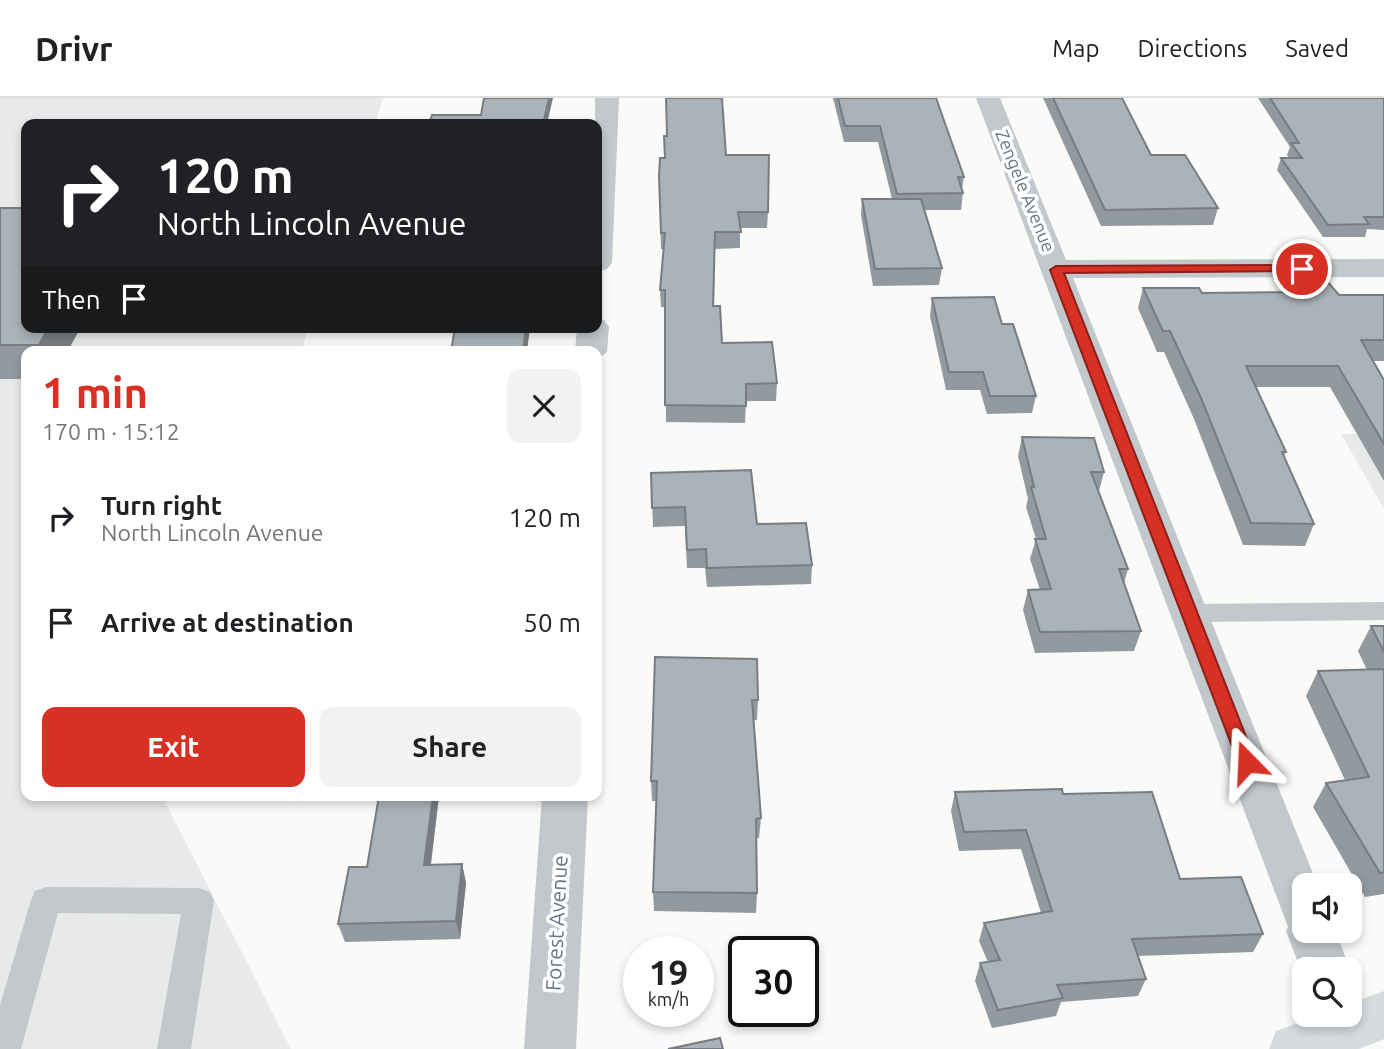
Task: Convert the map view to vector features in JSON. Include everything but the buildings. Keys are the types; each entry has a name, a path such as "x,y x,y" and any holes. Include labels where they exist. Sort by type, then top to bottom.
{"main road":[{"path":"1294,1049 1341,1027"}],"street":[{"path":"602,180 607,98"},
{"name":"Zengele Avenue","path":"988,98 1292,881"},
{"path":"1056,270 1384,268"},
{"name":"Forest Avenue","path":"550,1049 565,801"}],"lane":[{"path":"1190,613 1384,611"},
{"path":"4,1049 46,900 199,901 174,1049"}],"shaded area":[{"path":"0,98 383,98 377,119 21,119 21,333 307,333 303,346 21,346 21,801 165,801 291,1049 0,1049"},
{"path":"1341,434 1384,434 1384,509"}],"route":[{"path":"1247,762 1056,270 1302,269"}]}
